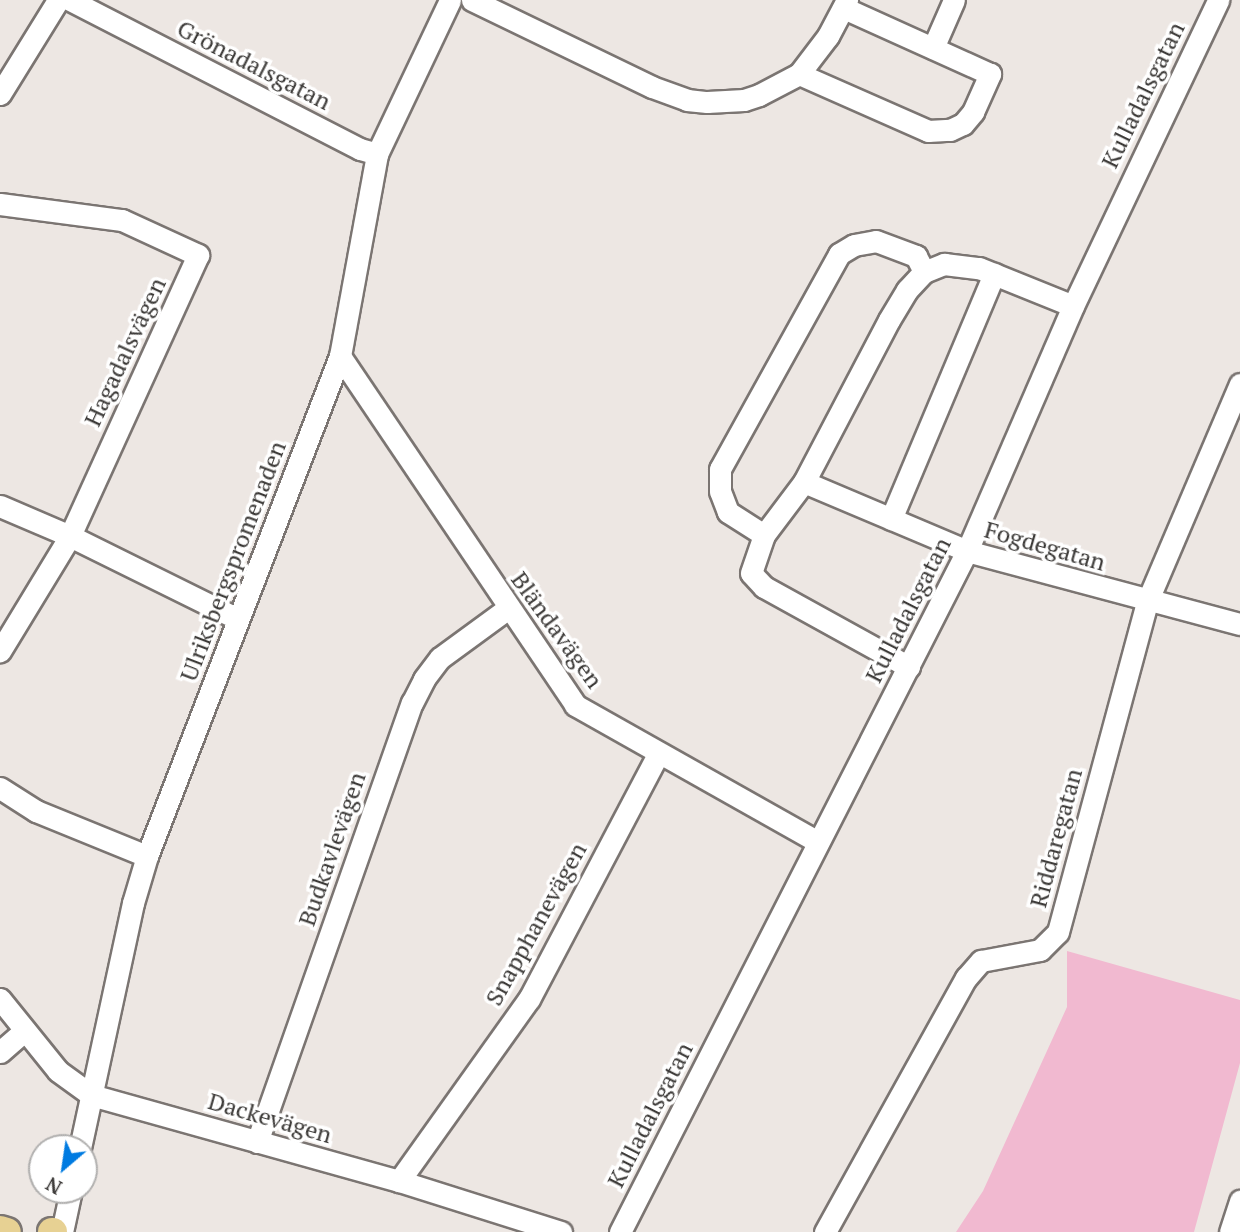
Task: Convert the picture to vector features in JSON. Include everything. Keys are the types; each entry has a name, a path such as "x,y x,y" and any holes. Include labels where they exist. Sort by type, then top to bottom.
{"main road":[{"path":"0,1230 7,1232"}],"street":[{"path":"0,94 58,0"},
{"name":"Grönadalsgatan","path":"70,0 360,149 377,154"},
{"name":"Ulriksbergspromenaden","path":"83,1134 133,903 147,856 340,356 377,154 450,0"},
{"path":"471,0 652,87 687,100 744,100 773,90 799,74 819,50 845,4 990,74 973,112 963,124 950,130 928,131 799,74"},
{"path":"933,48 954,0"},
{"name":"Kulladalsgatan","path":"620,1232 967,551 1073,306 1218,0"},
{"name":"Hagadalsvägen","path":"0,204 122,220 198,255 70,536 0,651"},
{"path":"764,534 728,512 720,491 720,469 839,254 854,245 876,242 916,256 924,272"},
{"path":"909,667 764,587 751,573 764,534 804,482 889,320 907,290 924,272 944,264 979,268 1073,306"},
{"path":"891,519 995,274"},
{"name":"Bländavägen","path":"340,356 507,609 575,705 818,842"},
{"name":"Riddaregatan","path":"825,1232 966,978 981,961 1040,950 1058,932 1147,602 1240,384"},
{"name":"Fogdegatan","path":"804,482 967,551 1147,602 1240,624"},
{"path":"0,506 70,536 238,619"},
{"name":"Budkavlevägen","path":"257,1142 412,703 424,679 440,658 507,609"},
{"name":"Snapphanevägen","path":"399,1181 529,999 659,754"},
{"path":"0,788 36,811 147,856"},
{"name":"Dackevägen","path":"0,999 58,1071 91,1095 399,1181 561,1232"},
{"path":"0,1052 25,1030"},
{"path":"1230,1232 1240,1201"},
{"path":"62,1232 68,1204"}],"shaded area":[{"path":"1067,951 1240,1000 1240,1063 1194,1232 956,1232 983,1191 1067,1007"}]}
